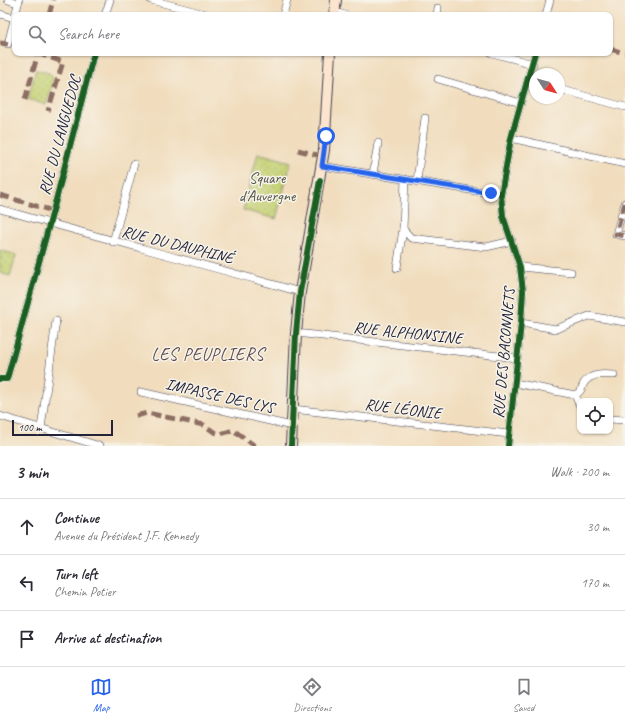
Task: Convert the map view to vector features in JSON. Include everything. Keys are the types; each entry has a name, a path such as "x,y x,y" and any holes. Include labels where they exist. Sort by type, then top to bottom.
{"street":[{"path":"8,0 18,1 15,12"},
{"path":"106,12 110,0"},
{"path":"151,0 197,12"},
{"path":"284,12 287,0"},
{"path":"334,12 336,0"},
{"path":"547,12 550,0"},
{"path":"0,14 12,17"},
{"path":"8,44 12,27"},
{"name":"RUE DU LANGUEDOC","path":"4,379 49,224 93,56"},
{"path":"291,446 296,333 300,292 326,136 330,56"},
{"path":"503,56 533,64"},
{"name":"RUE DES BACONNETS","path":"533,68 534,56"},
{"path":"438,79 521,103"},
{"name":"RUE DES BACONNETS","path":"508,446 523,290 520,267 503,216 501,195 511,138 521,103 529,86"},
{"path":"565,91 625,106"},
{"path":"418,182 425,118"},
{"path":"511,138 625,164"},
{"path":"373,174 378,143"},
{"path":"113,242 134,164"},
{"path":"322,166 501,195"},
{"path":"397,268 403,229 405,179"},
{"path":"625,202 616,234 625,236"},
{"name":"RUE DU DAUPHINÉ","path":"0,210 113,242 228,270 300,292"},
{"path":"403,229 411,238 486,247 512,241"},
{"path":"520,267 572,272"},
{"path":"521,323 556,329 589,316 625,322"},
{"path":"41,428 56,321"},
{"name":"RUE ALPHONSINE","path":"296,333 517,358"},
{"path":"515,383 575,395 581,392 587,380 600,373 614,375"},
{"name":"IMPASSE DES LYS","path":"141,392 292,426"},
{"path":"575,395 577,399"},
{"name":"RUE LÉONIE","path":"293,409 509,434"},
{"path":"0,416 100,446"},
{"path":"613,418 625,420"}],"green space":[{"path":"36,70 49,73 54,80 46,105 28,99"},
{"name":"Square d'Auvergne","path":"258,153 291,162 276,219 243,210"},
{"path":"0,250 16,255 10,276 0,273"}],"marked path":[{"path":"50,12 53,0"},
{"path":"0,43 8,44"},
{"path":"613,50 625,53"},
{"path":"25,100 37,56"},
{"path":"46,56 63,62 48,111"},
{"path":"298,150 317,155"},
{"path":"0,195 53,211"},
{"path":"625,203 616,234 625,236"},
{"path":"136,416 147,413 204,425 214,432 221,434 233,430 255,446"}],"cycle path":[{"path":"0,379 7,379 93,56"},
{"path":"508,446 523,291 520,267 503,216 501,195 511,138 534,56"},
{"path":"291,446 296,333 300,292 320,180"}],"district":[{"name":"LES PEUPLIERS","path":"208,354"}],"route":[{"path":"326,136 322,166 491,193"}]}
